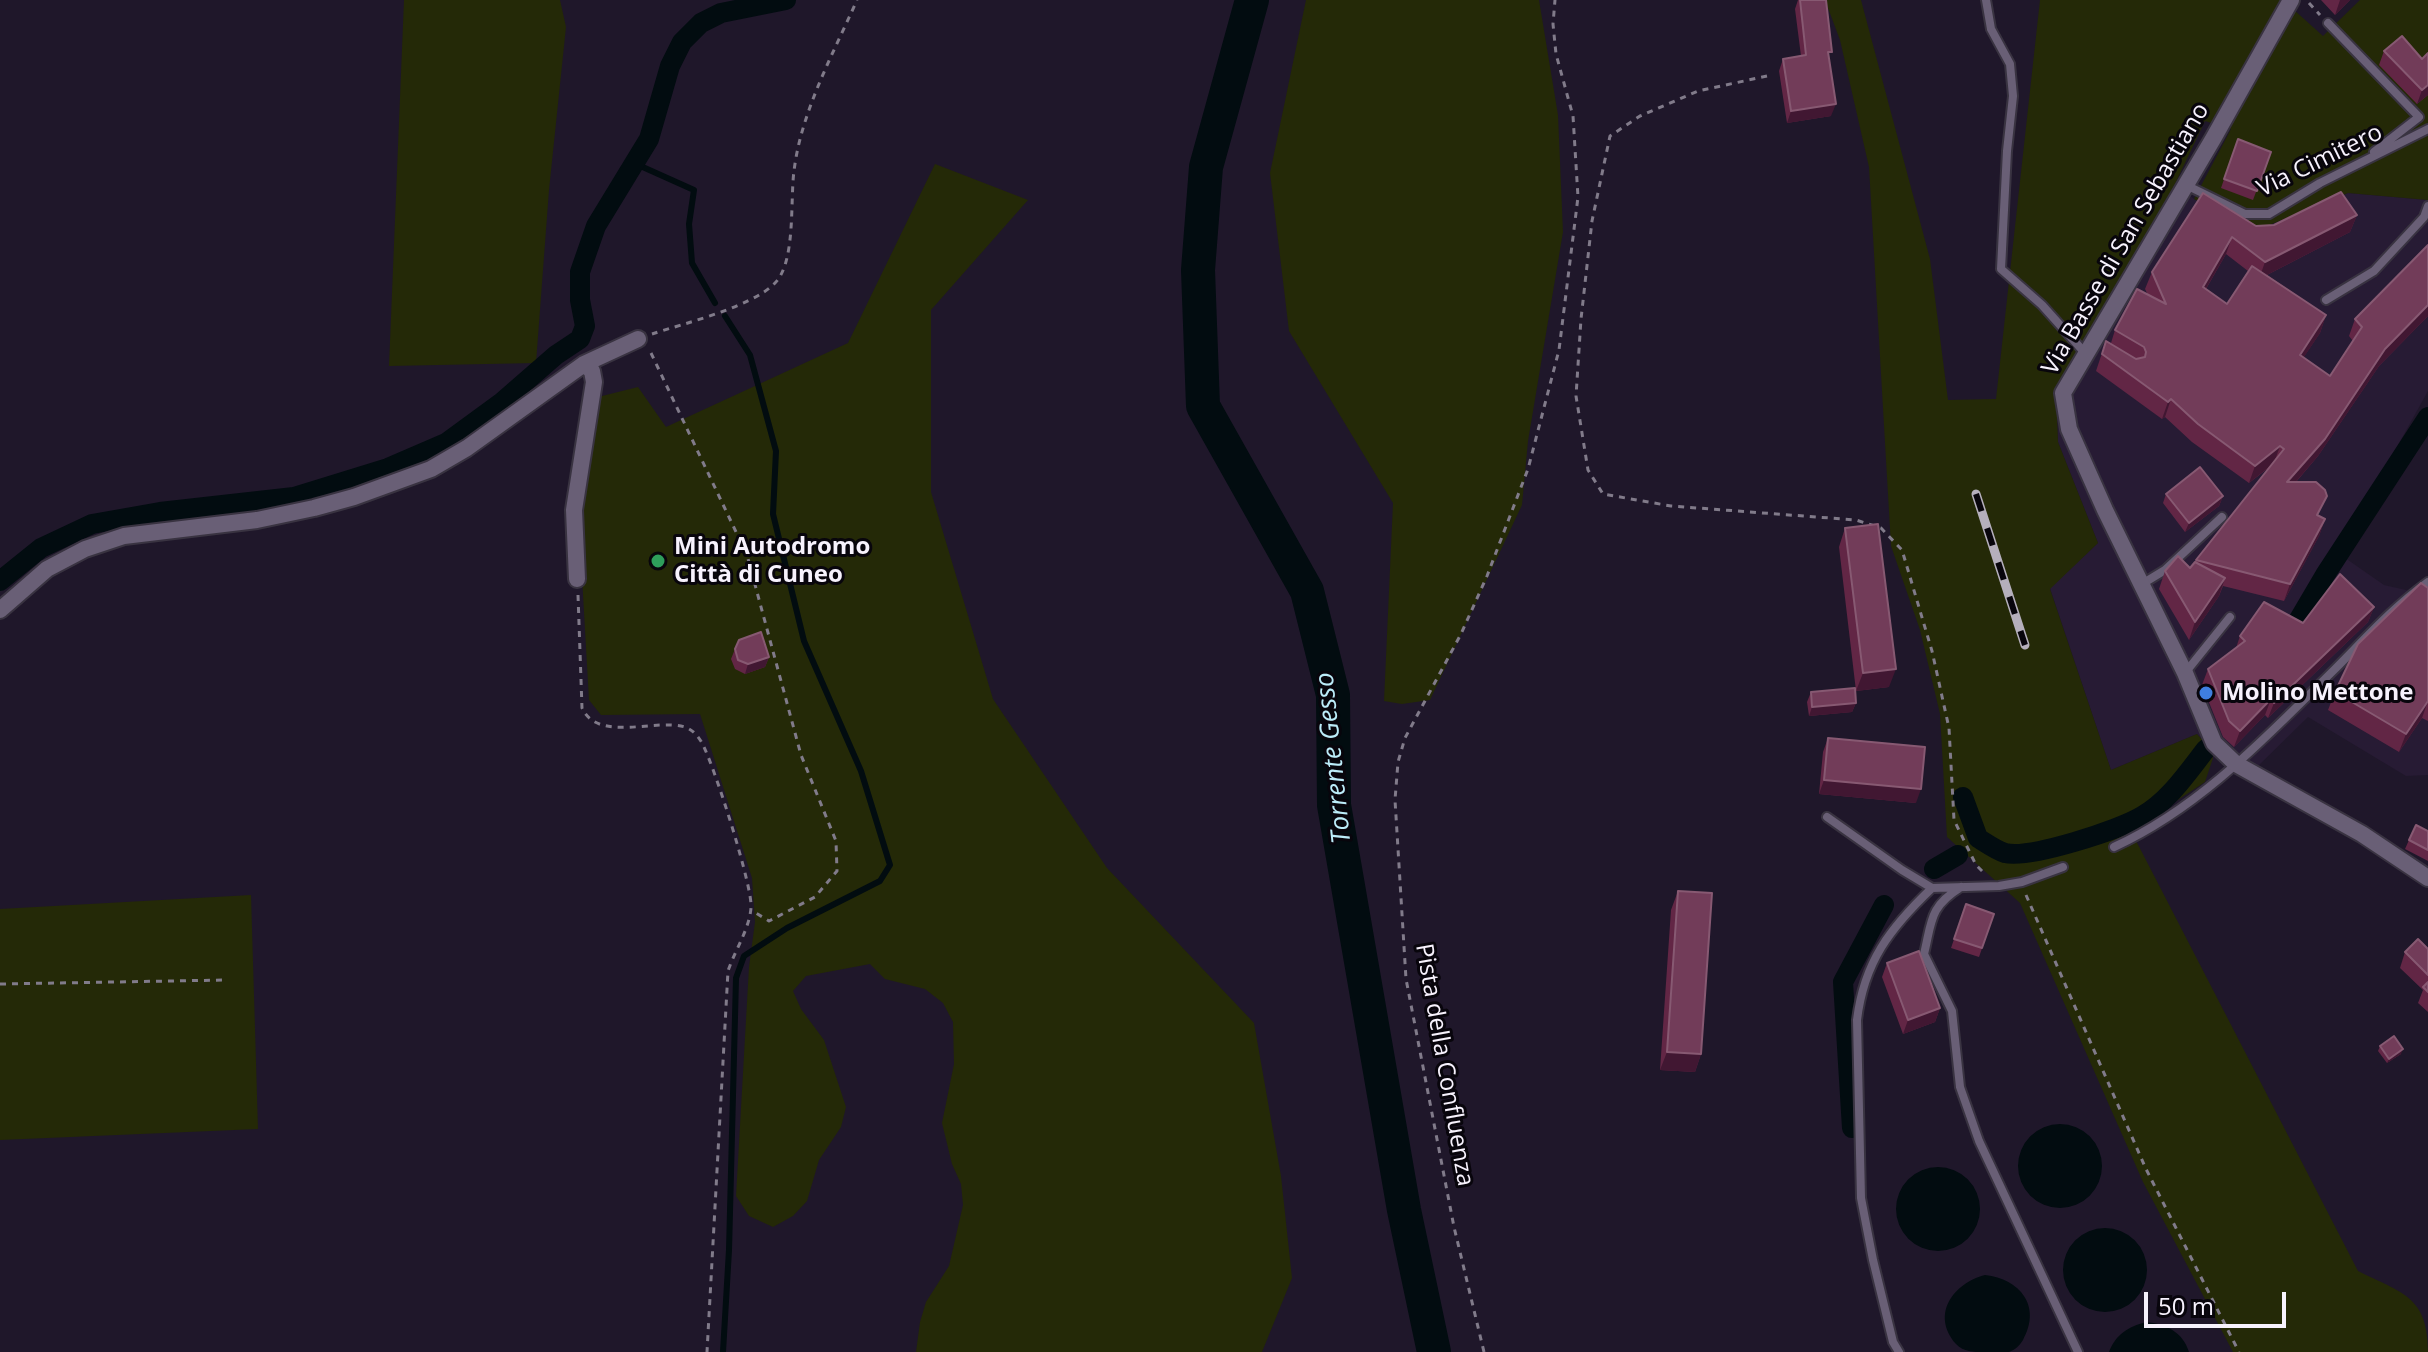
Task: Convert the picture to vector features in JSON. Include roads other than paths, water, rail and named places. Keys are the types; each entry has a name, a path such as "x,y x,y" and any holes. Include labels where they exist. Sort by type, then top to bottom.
{"street":[{"name":"Via Basse di San Sebastiano","path":"2291,0 2092,349 2063,393 2069,429 2185,673 2214,743 2236,764 2362,834 2428,878"},
{"path":"0,610 47,569 98,544 124,536 257,520 314,508 431,469 467,448 584,364 640,338"},
{"path":"577,579 574,510 594,382 592,371 584,364"}],"lane":[{"path":"1986,0 1991,29 2010,64 2013,96 2001,269 2092,349"},
{"path":"2328,23 2419,117 2360,163"},
{"name":"Via Cimitero","path":"2185,185 2245,214 2269,214 2320,183 2428,129"},
{"path":"2326,300 2374,271 2424,217 2428,206"},
{"path":"2142,584 2165,570 2222,517"},
{"path":"2114,847 2176,814 2236,764 2398,604 2428,582"},
{"path":"2185,673 2230,617"},
{"path":"1827,817 1932,888 1999,886 2022,882 2063,867"},
{"path":"1961,887 1942,899 1933,916 1924,954 1952,1011 1960,1087 1979,1141 2078,1352"},
{"path":"1899,1352 1893,1342 1861,1198 1857,1020 1860,994 1877,950 1932,888"}],"waterway":[{"path":"0,581 41,548 92,524 160,512 294,497 388,468 446,443 502,402 556,355 580,339 585,326 580,300 580,272 596,226 649,139 670,66 682,42 701,23 721,13 786,0"},
{"name":"Torrente Gesso","path":"1252,0 1206,167 1198,270 1203,406 1307,591 1333,695 1334,805 1404,1210 1434,1352"},
{"path":"636,164 694,190 689,224 692,263 715,303"},
{"path":"723,1352 729,1250 736,978 744,956 787,928 880,881 890,865 861,771 804,641 773,514 776,451 750,355 725,316"},
{"path":"2285,643 2325,575 2428,417"},
{"path":"1963,797 1978,838 2005,853 2034,852 2095,835 2142,816 2169,795 2206,749"},
{"path":"1934,869 1958,855"},
{"path":"1852,1128 1843,982 1884,905"}],"railway":[{"path":"1976,494 2025,645"}],"place":[{"name":"Mini Autodromo Città di Cuneo","path":"658,561"},
{"name":"Molino Mettone","path":"2206,693"}]}
